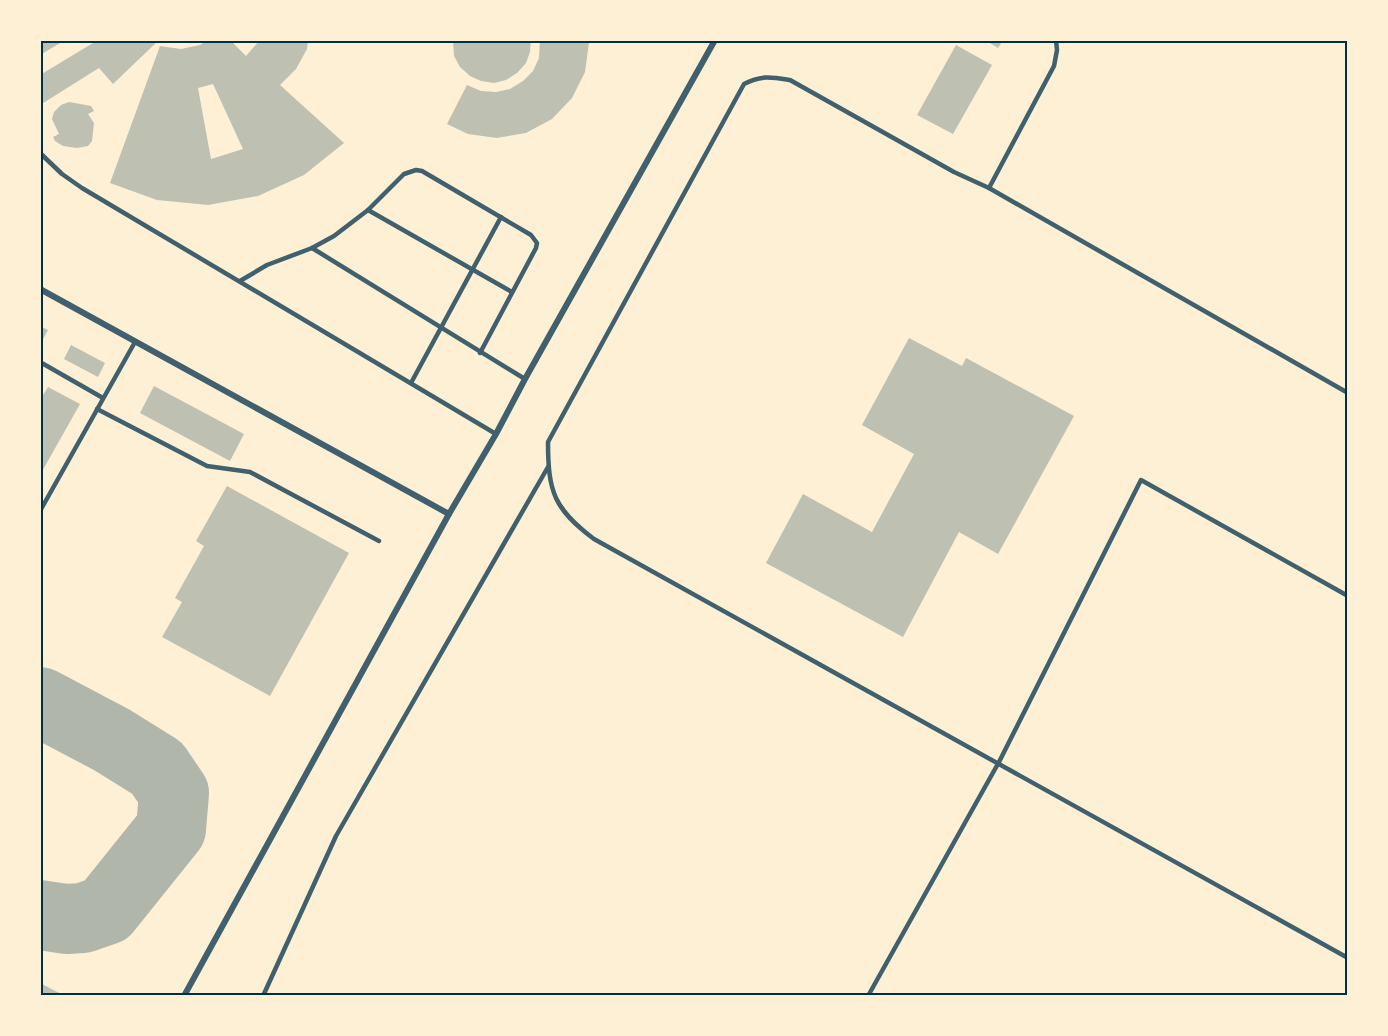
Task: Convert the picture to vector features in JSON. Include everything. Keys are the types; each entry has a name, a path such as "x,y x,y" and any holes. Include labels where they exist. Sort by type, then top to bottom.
{"street":[{"path":"184,996 715,40"},
{"path":"40,289 450,514"}],"lane":[{"path":"989,188 1053,66 1058,50 1056,40"},
{"path":"1347,393 989,188 954,172 790,80 756,77 744,84 548,442 548,467 555,500 565,515 594,539 1347,957"},
{"path":"40,153 62,174 82,188 496,434"},
{"path":"240,281 278,260 312,248 342,230 368,210 404,174 416,170 422,171 531,235 537,243 480,353"},
{"path":"368,210 512,292"},
{"path":"411,383 501,218"},
{"path":"312,248 525,379"},
{"path":"40,511 135,342"},
{"path":"40,362 103,398"},
{"path":"97,409 207,466 250,472 379,541"},
{"path":"263,996 336,836 548,467"},
{"path":"868,996 999,762 1141,480 1347,596"}],"building":[{"path":"40,40 65,40 40,55"},
{"path":"98,40 159,40 113,84 99,68 40,105 40,75"},
{"path":"208,40 230,40 246,56 260,40 308,40 307,49 296,69 280,85 344,143 304,175 258,196 208,205 157,200 110,183 160,46 181,49 200,45","holes":["213,84 243,149 211,159 198,88"]},
{"path":"453,40 531,40 526,63 506,80 494,83 470,76 460,67 454,56"},
{"path":"540,40 588,40 589,42 585,72 572,98 552,119 526,133 497,138 468,134 447,124 467,85 481,91 496,92 510,89 523,81 533,71 539,58"},
{"path":"985,40 1003,40 998,48"},
{"path":"956,45 992,65 953,134 917,115"},
{"path":"69,102 91,106 94,111 88,114 94,123 92,141 88,146 77,148 63,146 53,137 59,134 52,119 54,112 61,105"},
{"path":"40,326 48,330 40,345"},
{"path":"909,338 962,366 966,358 1074,416 998,554 959,532 903,637 766,563 803,494 872,532 914,454 862,425"},
{"path":"71,345 105,363 98,377 64,359"},
{"path":"154,386 244,434 230,461 140,413"},
{"path":"48,387 80,404 40,475 40,400"},
{"path":"227,486 349,553 270,696 162,637 182,602 175,598 204,546 196,541"},
{"path":"40,983 65,996 40,996"}],"taxiway":[{"path":"40,702 112,740 157,768 174,793 171,829 106,910 83,918 66,919 40,915"}]}
